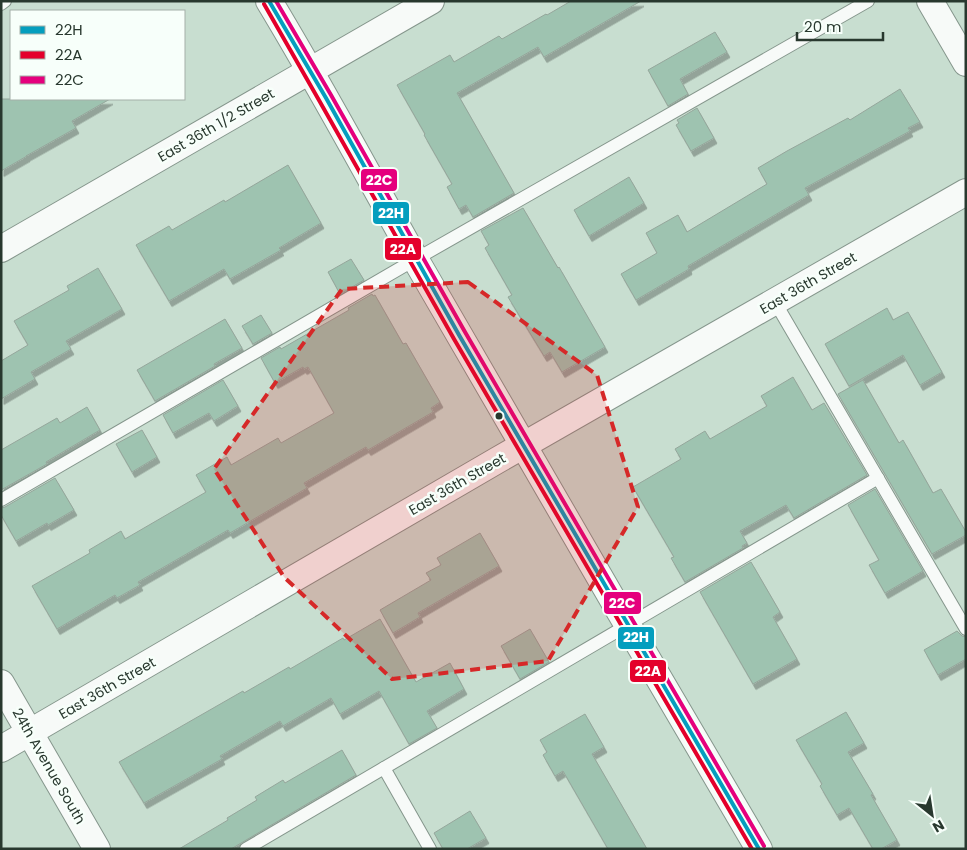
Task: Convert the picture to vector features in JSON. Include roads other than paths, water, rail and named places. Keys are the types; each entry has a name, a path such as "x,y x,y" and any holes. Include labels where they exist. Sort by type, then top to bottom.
{"street":[{"path":"269,1 524,446 759,849"},
{"name":"East 36th 1/2 Street","path":"1,249 430,1"},
{"path":"930,1 966,63"},
{"name":"East 36th Street","path":"1,749 966,192"},
{"name":"24th Avenue South","path":"1,683 97,849"}],"lane":[{"path":"1,4 5,1"},
{"path":"1,500 416,259 868,1"},
{"path":"775,302 966,629"},
{"path":"246,849 878,478"},
{"path":"384,768 430,849"}]}
